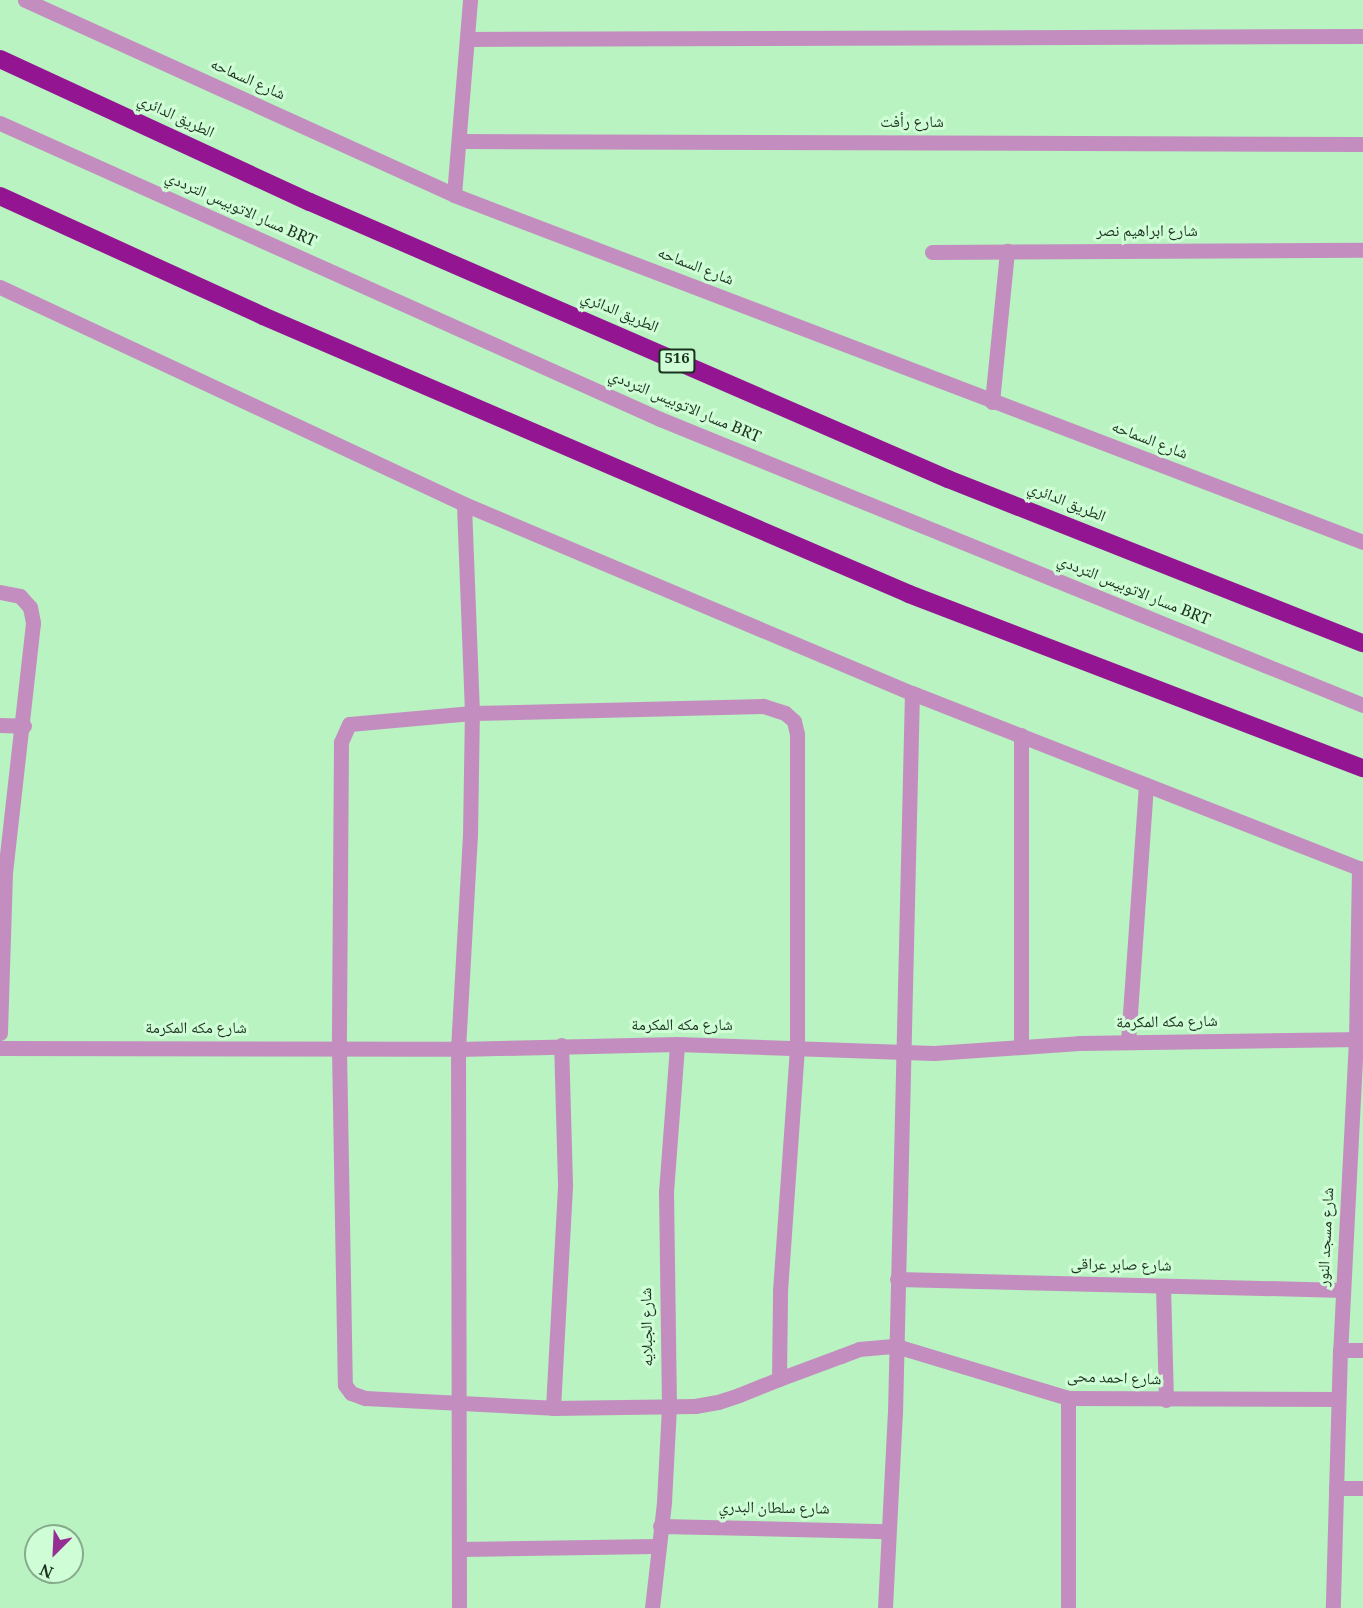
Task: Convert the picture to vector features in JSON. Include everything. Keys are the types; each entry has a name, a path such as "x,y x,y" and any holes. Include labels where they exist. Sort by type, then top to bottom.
{"highway":[{"name":"الطريق الدائري","path":"0,59 310,202 937,474 1363,643"},
{"path":"0,196 263,316 909,594 1363,768"}],"street":[{"name":"شارع السماحه","path":"25,0 454,195 1363,542"},
{"path":"454,195 461,141 470,0"},
{"path":"468,39 1363,36"},
{"name":"مسار الاتوبيس الترددي BRT","path":"0,123 660,419 1363,705"},
{"name":"شارع رأفت","path":"461,141 1363,144"},
{"name":"شارع ابراهيم نصر","path":"932,252 1363,250"},
{"path":"992,402 1007,251"},
{"path":"0,287 464,504 912,693 1146,784 1128,1042"},
{"path":"459,1608 458,1049 470,835 472,713 464,504"},
{"path":"0,591 20,596 30,607 32,658 5,873 0,1033"},
{"path":"885,1608 905,1052 912,693"},
{"path":"779,1379 780,1291 797,1046 797,734 794,721 786,713 764,706 472,713 359,720 344,732 339,1049 345,1385 351,1393 365,1398 553,1408 669,1406 718,1402 859,1349 896,1346"},
{"path":"0,725 24,726"},
{"path":"1021,735 1021,1047"},
{"name":"شارع مسجد النور","path":"1146,784 1359,868 1360,1039 1356,1195 1343,1290 1333,1608"},
{"name":"شارع مكه المكرمة","path":"0,1047 458,1049 677,1044 797,1046 905,1052 1128,1042 1360,1039"},
{"name":"شارع الجبلايه","path":"652,1608 669,1406 666,1192 677,1044"},
{"path":"553,1408 565,1184 561,1045"},
{"name":"شارع صابر عراقى","path":"897,1279 1343,1290"},
{"path":"1163,1286 1166,1400"},
{"name":"شارع احمد محى","path":"896,1346 1068,1398 1338,1399"},
{"path":"1340,1350 1363,1350"},
{"path":"1068,1398 1068,1608"},
{"path":"1336,1488 1363,1488"},
{"name":"شارع سلطان البدري","path":"660,1526 888,1531"},
{"path":"460,1548 656,1546"}]}
